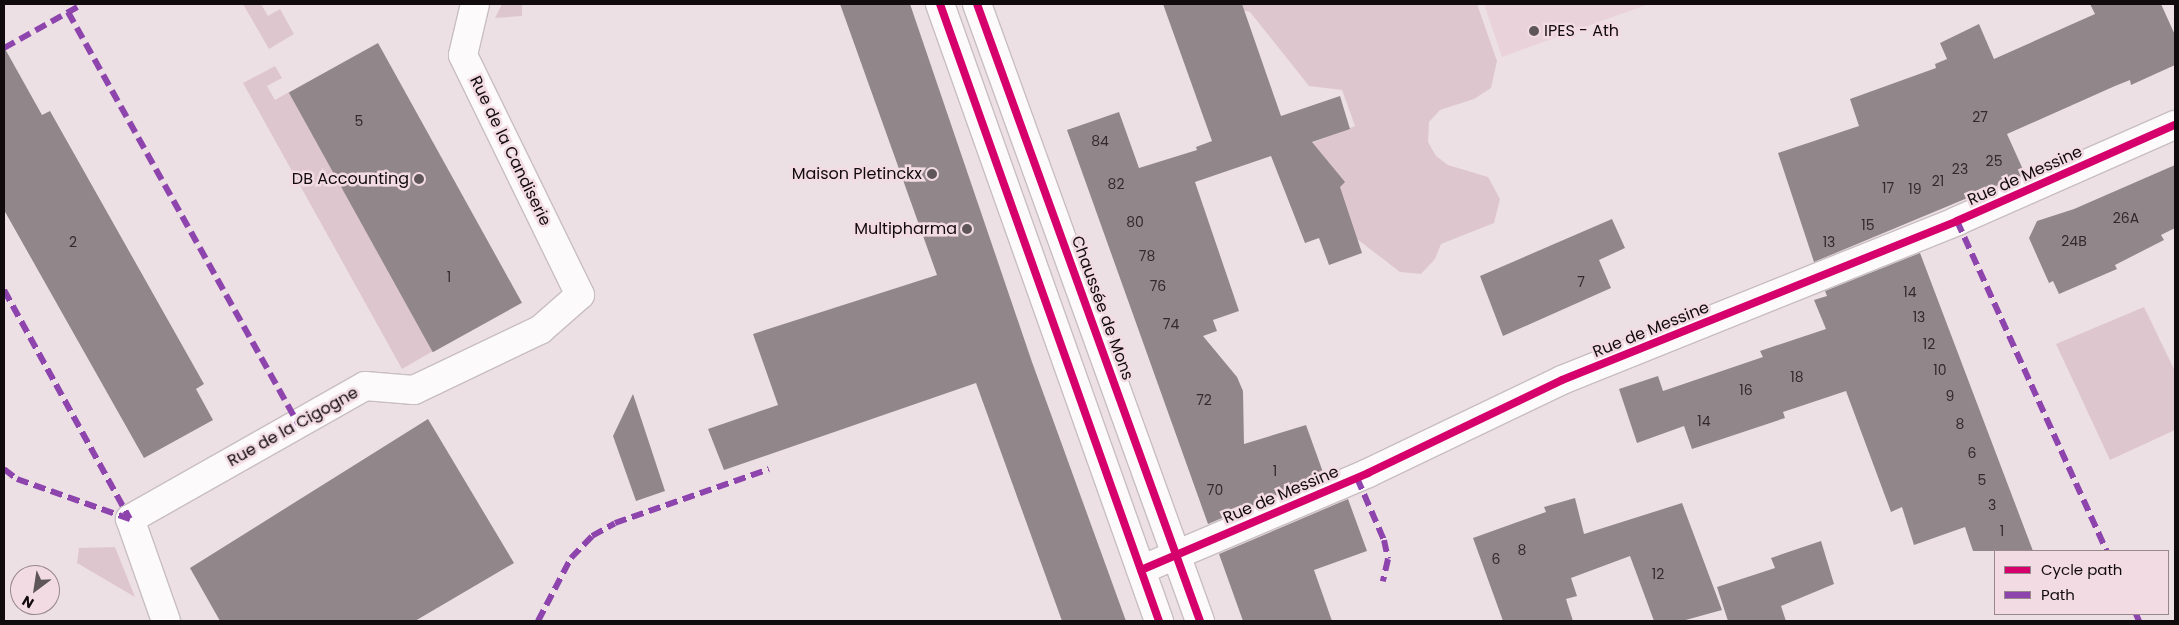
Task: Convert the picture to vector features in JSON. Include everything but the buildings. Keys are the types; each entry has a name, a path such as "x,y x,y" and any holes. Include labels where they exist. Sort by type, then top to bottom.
{"street":[{"name":"Rue de la Candiserie","path":"475,4 463,55 580,295"},
{"path":"940,4 1159,621"},
{"name":"Chaussée de Mons","path":"977,4 1200,621"},
{"name":"Rue de Messine","path":"1141,570 1368,473 1562,380 1956,221 2175,125"},
{"name":"Rue de la Cigogne","path":"166,621 130,518 365,386 414,390 540,330 580,295"}],"shaded area":[{"path":"243,4 261,4 268,16 280,9 294,34 269,49"},
{"path":"502,4 522,4 522,16 495,18"},
{"path":"1219,4 1477,4 1497,61 1491,88 1474,99 1440,110 1429,122 1428,142 1436,156 1448,165 1488,177 1500,199 1494,223 1441,244 1435,259 1421,274 1400,272 1357,239 1330,238 1291,151 1355,126 1342,90 1309,86 1250,12"},
{"name":"IPES - Ath","path":"1484,4 1649,4 1502,57"},
{"path":"275,66 282,78 267,86 275,100 289,92 433,351 402,369 243,83"},
{"path":"2144,307 2175,371 2175,430 2110,460 2056,344"},
{"path":"115,547 135,597 77,563 79,548"}],"marked path":[{"path":"4,48 83,4"},
{"path":"68,12 298,424"},
{"path":"1957,221 2107,550"},
{"path":"4,290 130,519"},
{"path":"4,469 17,479 130,519"},
{"path":"538,621 571,558 592,536 615,523 769,469"},
{"path":"1357,478 1384,540 1388,559 1383,581"},
{"path":"2136,615 2139,621"}],"cycle path":[{"path":"940,4 1159,621"},
{"path":"977,4 1200,621"},
{"path":"1141,570 1368,473 1562,380 1957,221 2175,125"}],"place":[{"name":"IPES - Ath","path":"1534,31"},
{"name":"Maison Pletinckx","path":"932,174"},
{"name":"DB Accounting","path":"419,179"},
{"name":"Multipharma","path":"967,229"}]}
